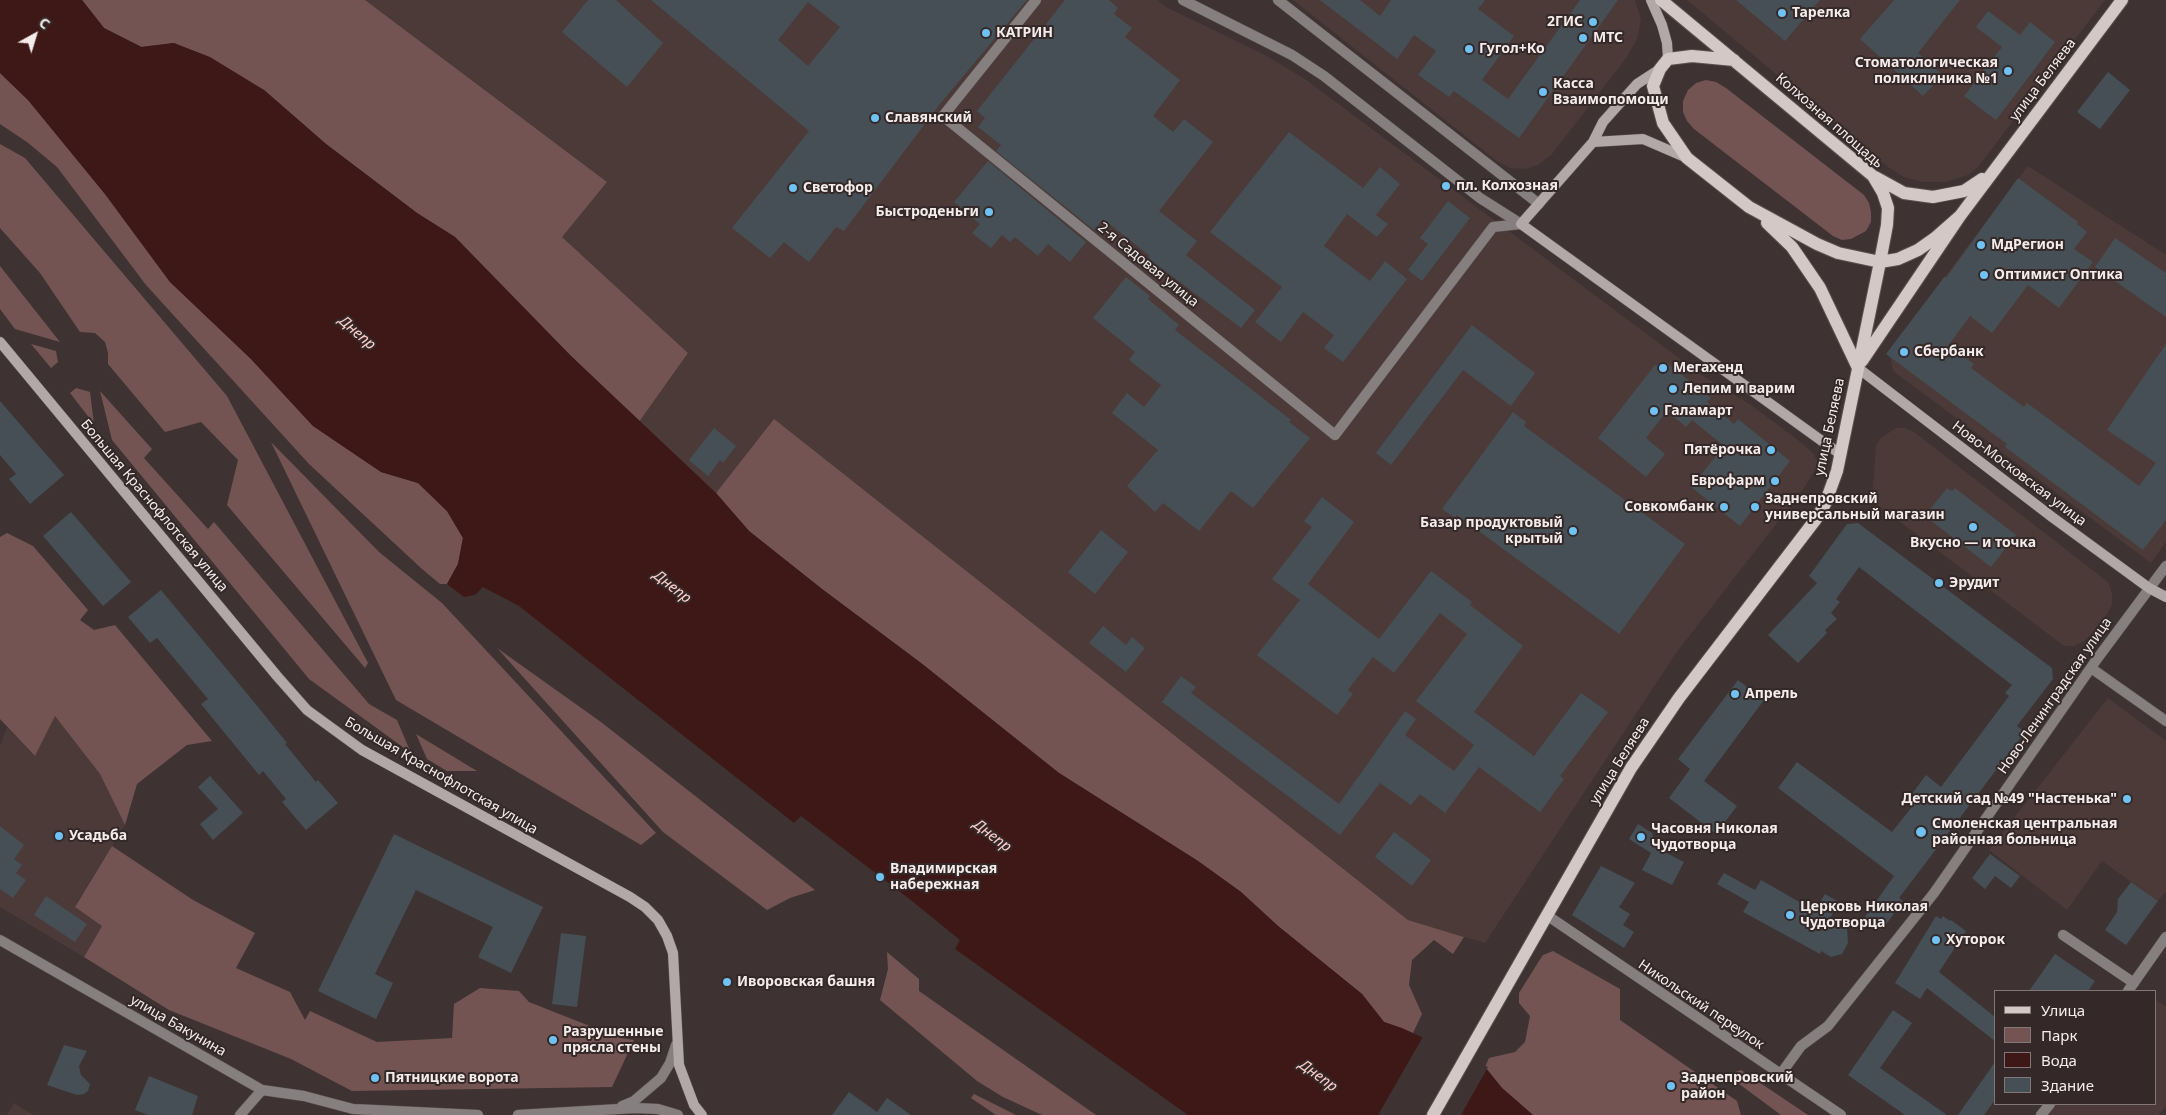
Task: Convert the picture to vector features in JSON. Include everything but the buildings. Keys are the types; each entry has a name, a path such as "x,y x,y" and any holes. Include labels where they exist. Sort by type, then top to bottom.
{"main road":[{"path":"1652,0 1667,43 1668,59 1660,69 1653,86 1663,123 1687,158"},
{"name":"Колхозная площадь","path":"1661,0 1873,176 1884,193 1888,208 1887,225 1858,368"},
{"name":"улица Беляева","path":"1433,1115 1644,748 1679,698 1816,519 1832,489 1858,368 1992,171 2122,0"},
{"path":"1668,59 1692,56 1734,60"},
{"path":"1660,69 1637,84 1604,122 1593,142 1521,224 1840,454"},
{"path":"1593,142 1643,139 1687,158 1749,207 1787,242 1807,267 1830,306 1858,368"},
{"path":"1873,176 1904,193 1933,197 1964,191 1992,171"},
{"path":"1749,207 1817,244 1846,255 1880,262 1898,259 1918,250 1960,216"},
{"name":"Большая Краснофлотская улица","path":"0,342 307,710 362,750 630,897 645,907 658,920 667,936 673,953 676,1045 679,1065 684,1083 694,1105 702,1115"},
{"name":"Ново-Московская улица","path":"1858,368 2030,500 2149,588 2166,597"}],"street":[{"name":"2-я Садовая улица","path":"1036,0 944,116 1335,434 1493,227 1521,224"},
{"path":"1183,0 1292,55 1324,76 1480,198 1521,224"},
{"path":"1278,0 1540,204"},
{"name":"Ново-Ленинградская улица","path":"1780,1075 1801,1046 1828,1026 1934,893 2091,668 2166,566"},
{"path":"2091,668 2166,721"},
{"name":"Никольский переулок","path":"1548,916 1841,1115"},
{"path":"2063,935 2131,987 2166,937"},
{"name":"улица Бакунина","path":"0,940 262,1090 304,1096 353,1112 478,1115"},
{"path":"614,1109 634,1101 661,1078 670,1064 676,1045"},
{"path":"240,1115 262,1090"},
{"path":"2041,1115 2049,1105"},
{"path":"518,1115 614,1109 658,1109 678,1115"}],"shaded area":[{"path":"365,0 1158,0 1166,7 1265,55 1305,79 1703,376 1751,405 1798,440 1812,452 1817,460 1816,468 1804,488 1676,653 1485,943 1408,920 774,420 716,493 639,422 688,353 561,236 607,182"},
{"path":"1293,0 1635,0 1641,19 1637,39 1627,57 1552,154 1538,165 1525,169 1510,168 1497,161"},
{"path":"1687,0 2105,0 1978,167 1968,175 1946,182 1923,182 1904,177 1888,167"},
{"path":"2028,166 2166,255 2166,542 2151,563 1893,371 1889,351"},
{"path":"1896,428 1905,428 1914,432 2108,582 2112,593 2112,604 2092,634 2083,642 2074,646 2064,646 1878,505 1873,497 1876,445 1881,438"},
{"path":"2108,698 2166,741 2166,891 2158,901 2102,861 2067,910 1989,850"},
{"name":"Усадьба","path":"55,715 100,774 125,825 75,906 102,926 84,957 0,907 0,746 7,727 35,756"},
{"path":"2156,1000 2166,1007 2166,1106 2159,1115 2046,1115 2053,1105 2156,1105"},
{"path":"14,1103 33,1115 7,1115"}],"green space":[{"path":"82,0 365,0 607,182 562,237 688,353 639,422 570,355 455,237 417,213 326,144 264,90 174,43 142,47 104,28"},
{"path":"0,73 28,100 105,194 170,282 251,359 313,426 381,472 418,483 447,511 463,538 458,564 447,584 440,584 422,569 309,464 146,285 57,167 27,142 0,124"},
{"path":"1706,80 1716,82 1726,88 1864,195 1869,203 1871,212 1871,222 1866,231 1851,239 1842,240 1833,236 1694,129 1687,121 1683,112 1683,101 1688,90 1696,83"},
{"path":"0,144 25,158 227,396 368,663 365,668 227,505 238,460 201,422 165,432 108,364 105,342 95,333 80,332 40,273 0,228"},
{"path":"0,266 60,342 15,329 0,309"},
{"path":"31,344 56,351 58,362 51,368"},
{"path":"76,388 90,392 94,424 70,393"},
{"path":"100,391 152,449 144,458 208,529 214,522 369,704 397,720 411,753 309,679 112,440"},
{"path":"774,419 1408,920 1464,937 1453,954 1434,940 1412,960 1409,985 1422,1014 1413,1033 1384,1022 1362,994 1278,926 1241,892 1198,861 1059,773 921,663 822,589 749,531 716,493"},
{"path":"271,442 379,552 442,603 656,833 641,845 396,700"},
{"path":"7,533 33,546 88,610 80,620 94,630 115,625 212,741 187,745 137,784 125,825 100,774 55,716 35,756 0,719 0,537"},
{"path":"497,648 601,722 815,890 790,898 767,910 663,832"},
{"path":"416,734 477,771 447,771 427,759"},
{"path":"112,846 193,900 255,933 236,968 290,992 305,1020 310,1011 377,1042 452,1038 454,1004 480,988 519,991 529,1002 620,1038 634,1040 612,1087 352,1091 291,1059 169,1010 84,957 102,926 75,907"},
{"path":"1553,951 1620,989 1620,1020 1737,1101 1741,1115 1533,1115 1502,1088 1485,1067 1489,1058 1515,1052 1525,1042 1530,1016 1519,1003 1519,993 1543,955"},
{"path":"887,952 919,979 919,991 1096,1115 1042,1115 1003,1097 977,1081 880,1000 888,969"},
{"path":"1741,1070 1808,1115 1781,1115 1727,1075"},
{"path":"974,1094 1016,1115 996,1115 971,1098"}],"water":[{"name":"Днепр","path":"0,0 82,0 104,28 141,47 174,43 210,57 264,90 326,144 417,213 455,237 570,355 716,493 749,531 822,589 921,663 1059,773 1198,861 1241,892 1278,926 1362,994 1384,1022 1402,1028 1485,1067 1502,1088 1533,1115 1188,1115 955,949 960,940 912,901 801,816 794,823 519,606 483,587 475,595 464,597 447,584 458,564 463,538 447,511 418,483 381,472 313,426 251,359 170,282 105,194 28,100 0,73"}],"pier":[{"path":"1424,1035 1488,1067 1461,1115 1378,1115"}],"place":[{"name":"Тарелка","path":"1782,13"},
{"name":"2ГИС","path":"1593,22"},
{"name":"КАТРИН","path":"986,33"},
{"name":"МТС","path":"1583,38"},
{"name":"Гугол+Ко","path":"1469,49"},
{"name":"Стоматологическая поликлиника №1","path":"2008,71"},
{"name":"Касса Взаимопомощи","path":"1543,92"},
{"name":"Славянский","path":"875,118"},
{"name":"пл. Колхозная","path":"1446,186"},
{"name":"Светофор","path":"793,188"},
{"name":"Быстроденьги","path":"989,212"},
{"name":"МдРегион","path":"1981,245"},
{"name":"Оптимист Оптика","path":"1984,275"},
{"name":"Сбербанк","path":"1904,352"},
{"name":"Мегахенд","path":"1663,368"},
{"name":"Лепим и варим","path":"1673,389"},
{"name":"Галамарт","path":"1654,411"},
{"name":"Пятёрочка","path":"1771,450"},
{"name":"Еврофарм","path":"1775,481"},
{"name":"Совкомбанк","path":"1724,507"},
{"name":"Заднепровский универсальный магазин","path":"1755,507"},
{"name":"Вкусно — и точка","path":"1973,527"},
{"name":"Базар продуктовый крытый","path":"1573,531"},
{"name":"Эрудит","path":"1939,583"},
{"name":"Апрель","path":"1735,694"},
{"name":"Детский сад №49 \"Настенька\"","path":"2127,799"},
{"name":"Смоленская центральная районная больница","path":"1921,832"},
{"name":"Усадьба","path":"59,836"},
{"name":"Часовня Николая Чудотворца","path":"1641,837"},
{"name":"Владимирская набережная","path":"880,877"},
{"name":"Церковь Николая Чудотворца","path":"1790,915"},
{"name":"Хуторок","path":"1936,940"},
{"name":"Иворовская башня","path":"727,982"},
{"name":"Разрушенные прясла стены","path":"553,1040"},
{"name":"Пятницкие ворота","path":"375,1078"},
{"name":"Заднепровский район","path":"1671,1086"}]}
